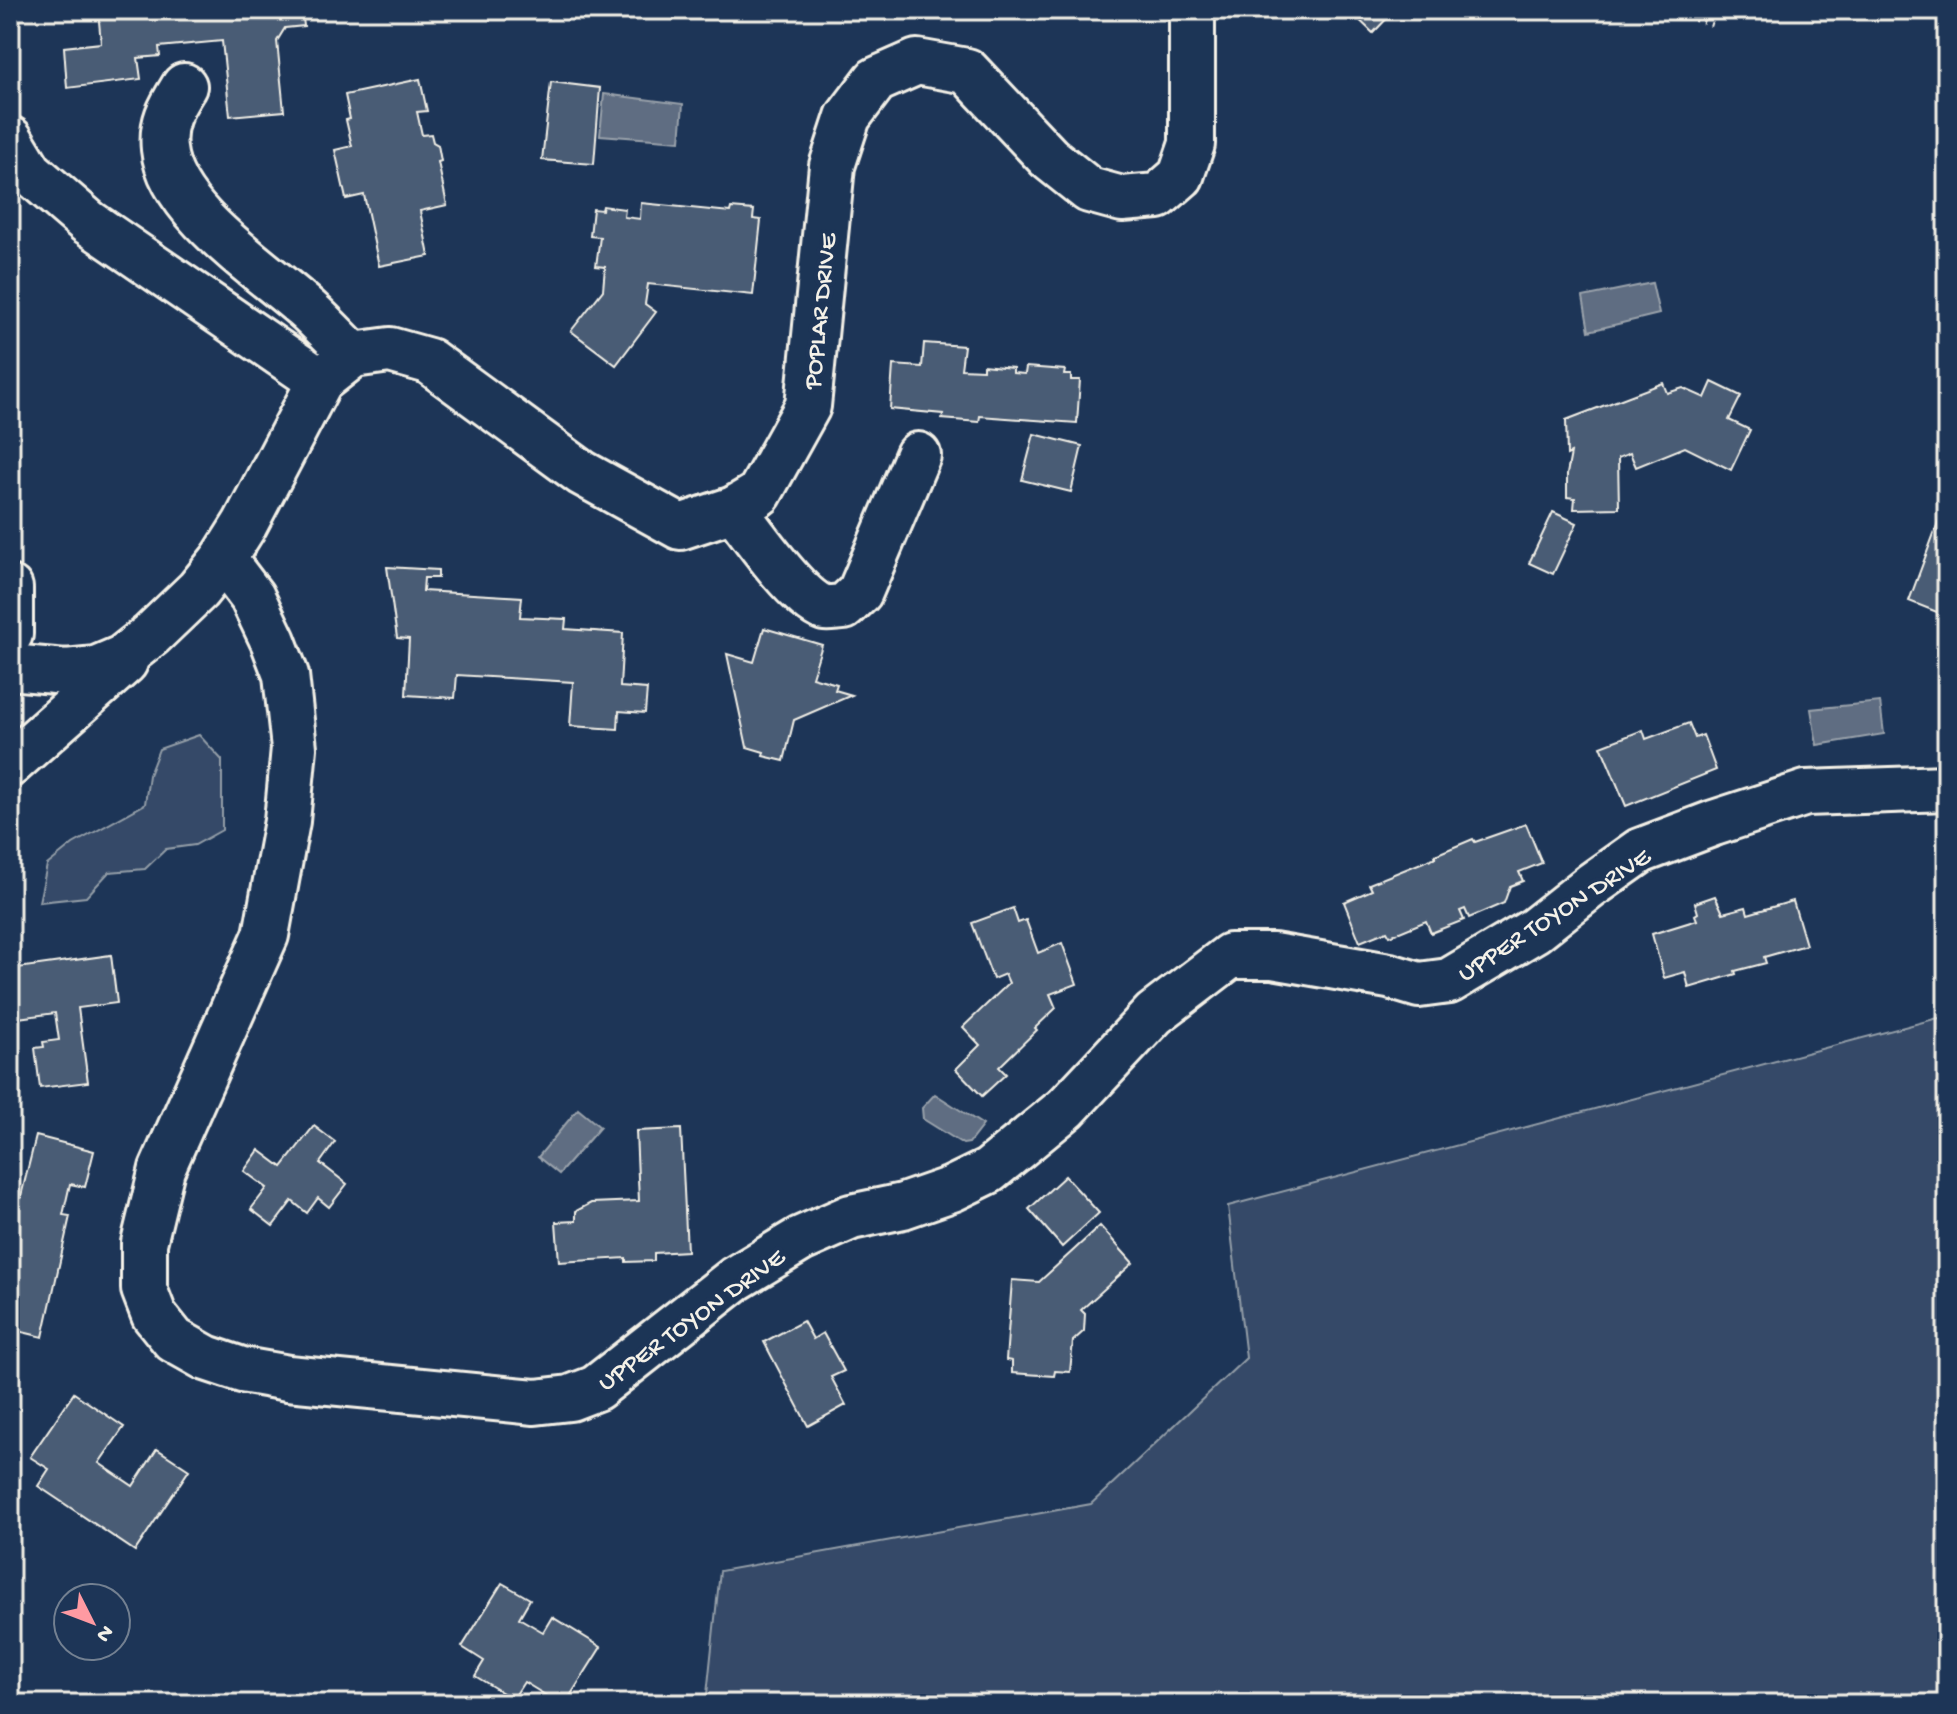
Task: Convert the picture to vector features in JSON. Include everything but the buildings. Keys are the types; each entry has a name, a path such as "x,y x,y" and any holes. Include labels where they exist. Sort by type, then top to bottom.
{"street":[{"name":"POPLAR DRIVE","path":"337,368 390,350 429,361 582,473 680,527 734,509 759,494 808,406 832,166 848,117 876,80 917,62 967,71 1049,158 1089,190 1122,199 1158,196 1181,176 1192,144 1192,10"},
{"path":"184,86 165,117 164,150 175,184 242,258 308,310 337,368"},
{"path":"10,139 30,172 88,222 337,368"},
{"path":"10,764 111,676 198,590 223,559 337,368"},
{"path":"734,509 774,563 801,591 825,608 844,607 860,592 918,455"},
{"name":"UPPER TOYON DRIVE","path":"223,559 261,614 286,675 294,748 288,807 266,935 162,1169 144,1243 144,1289 154,1315 174,1340 206,1358 242,1370 288,1378 535,1402 570,1398 596,1388 735,1279 801,1239 851,1217 903,1206 952,1189 989,1171 1066,1108 1154,1014 1230,956 1273,956 1389,976 1419,985 1449,981 1535,930 1640,851 1806,793 1947,788"},
{"path":"10,588 10,634"},
{"path":"10,667 66,672 96,669 122,658 151,635"}],"path":[{"path":"1664,10 1716,26"}],"shaded area":[{"path":"604,94 683,104 680,141 600,135"},
{"path":"1652,283 1659,314 1589,331 1583,297"},
{"path":"1880,702 1884,734 1817,745 1811,709"},
{"path":"199,735 222,760 222,830 195,845 166,849 145,869 109,872 86,897 39,902 47,865 73,844 145,804 149,775 159,749"},
{"path":"1938,1018 1947,1023 1947,1704 706,1704 720,1571 1091,1504 1246,1358 1228,1206"},
{"path":"935,1094 983,1125 969,1143 963,1144 923,1119 922,1108"},
{"path":"578,1109 600,1127 559,1174 538,1157"}]}
